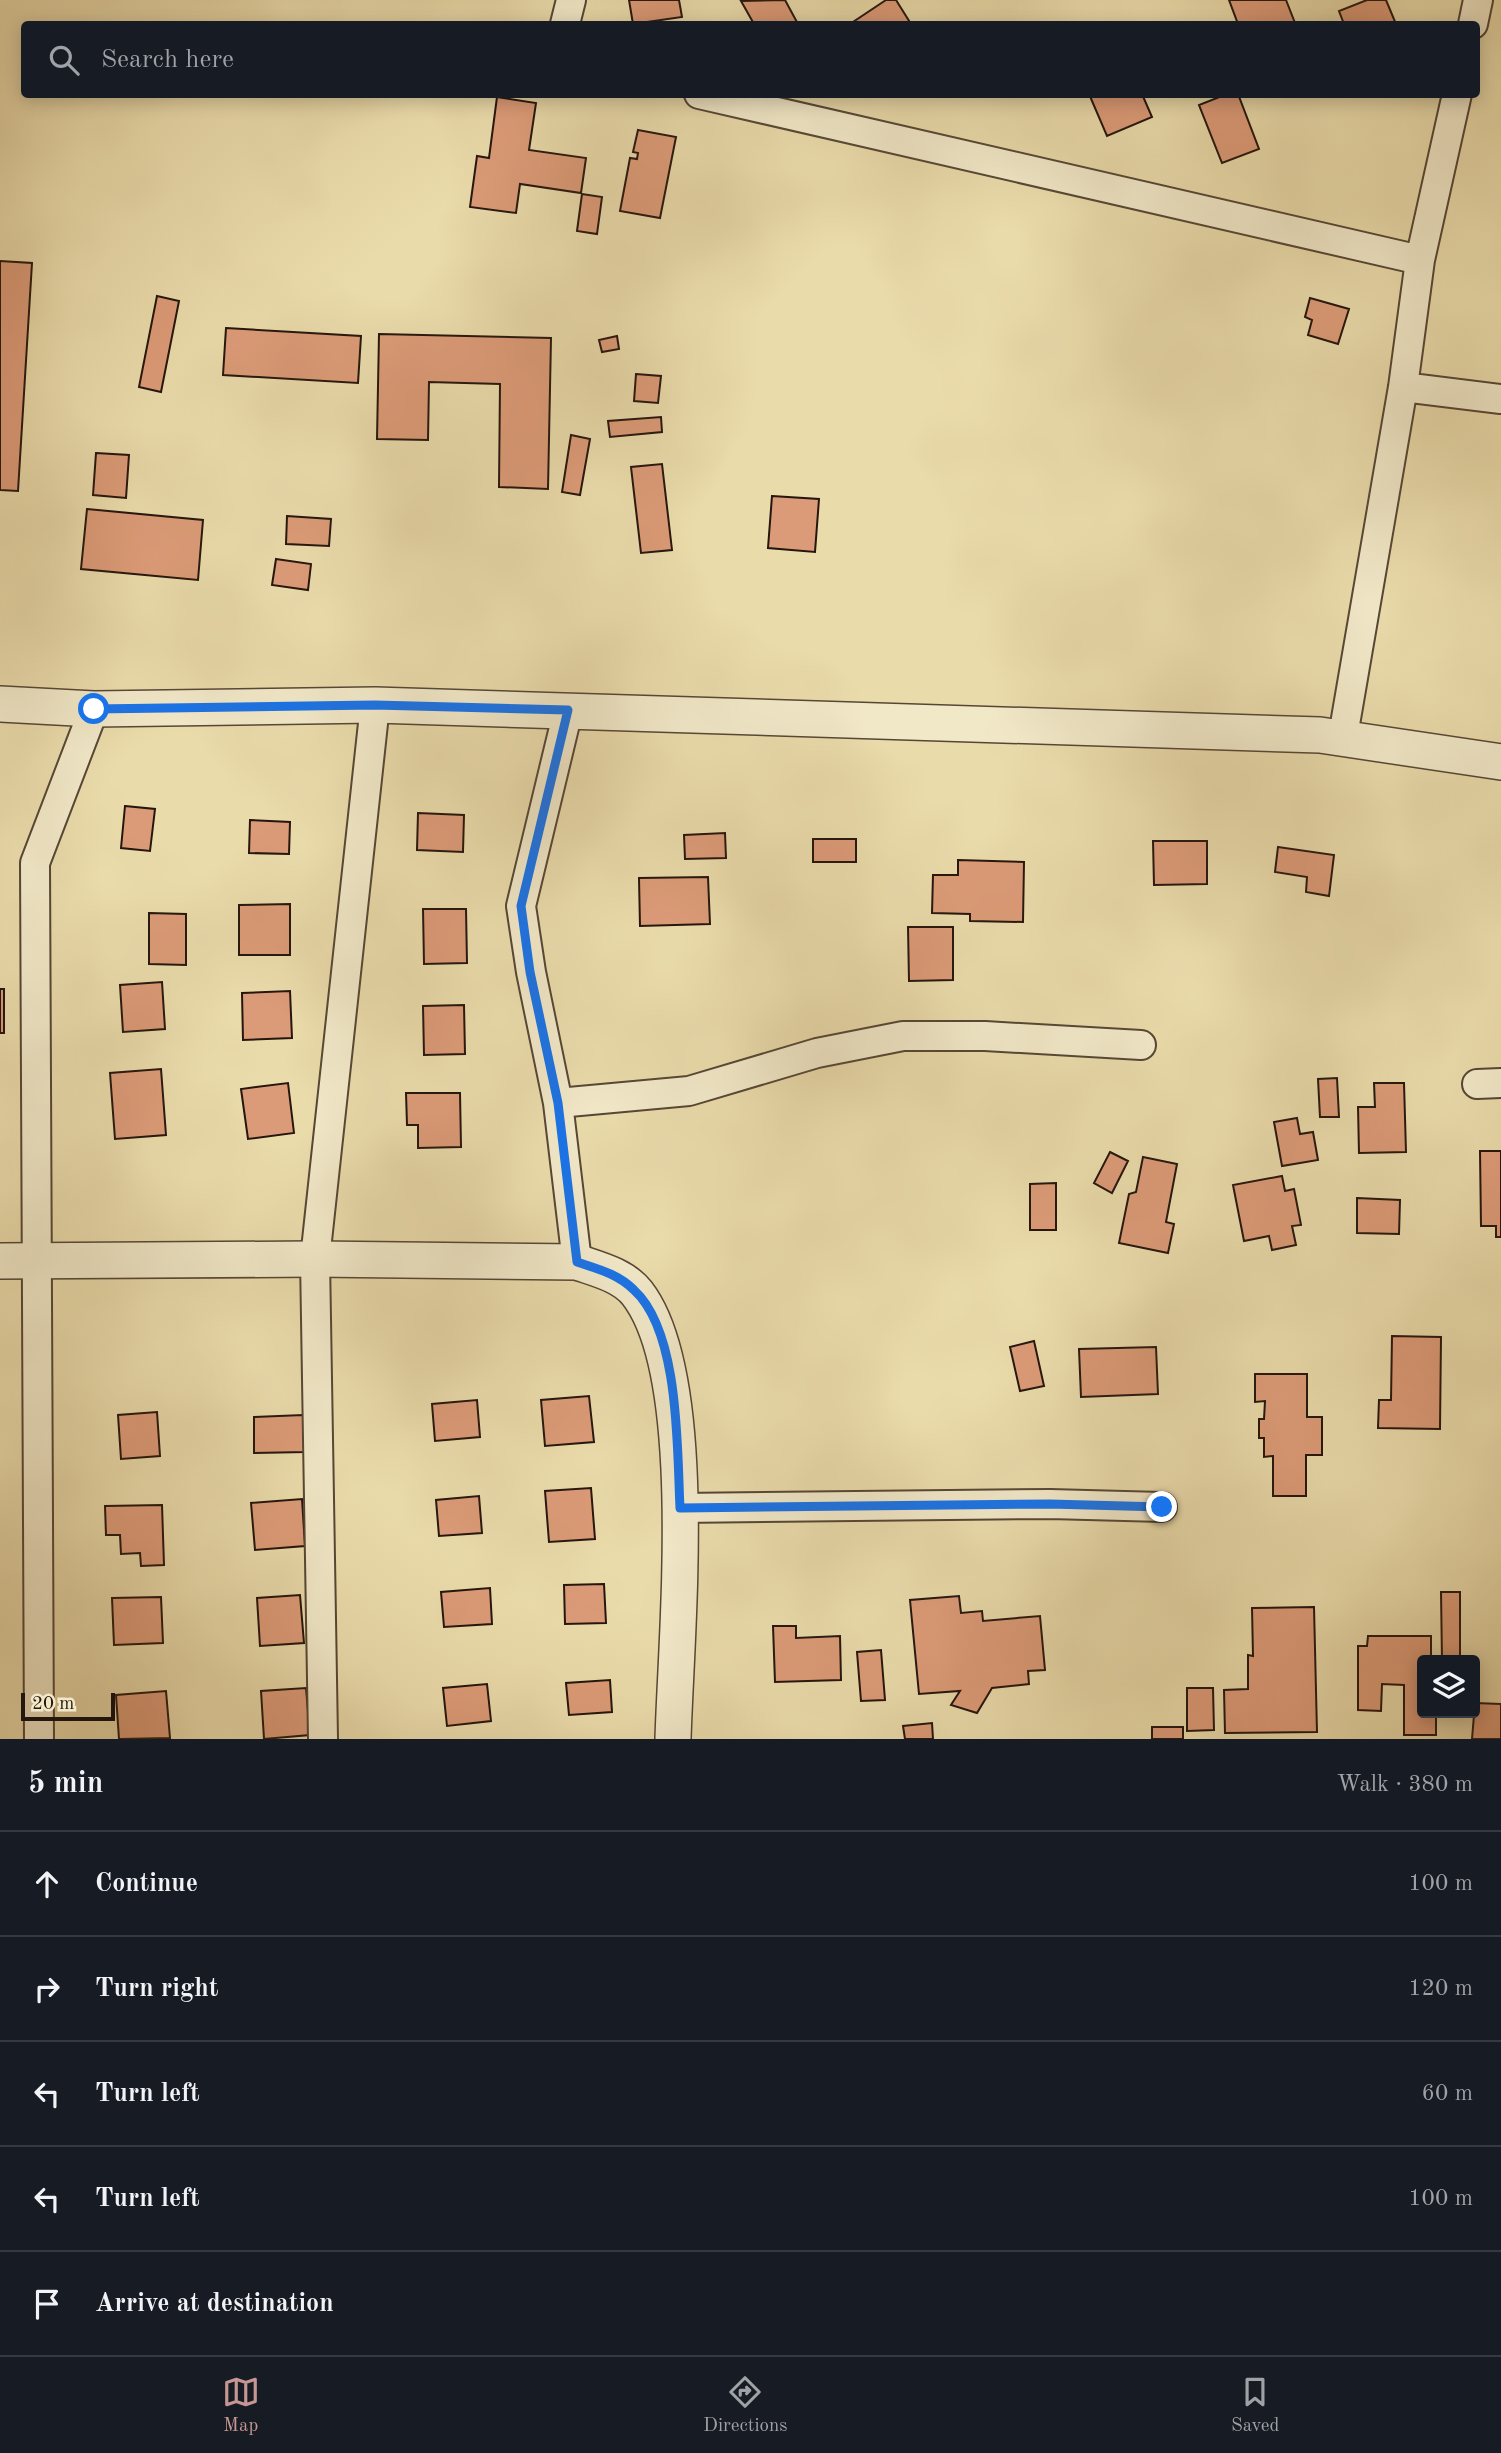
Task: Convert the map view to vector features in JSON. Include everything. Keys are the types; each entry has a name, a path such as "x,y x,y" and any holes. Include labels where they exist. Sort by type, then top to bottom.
{"street":[{"path":"566,21 571,0"},
{"path":"1474,21 1479,0"},
{"path":"716,98 1420,260"},
{"path":"1343,736 1402,387 1420,260 1456,98"},
{"path":"1402,387 1501,399"},
{"path":"0,704 94,709 375,705 1343,736 1451,757 1501,762"},
{"path":"323,1739 315,1259 375,705"},
{"path":"39,1739 35,863 94,709"},
{"path":"568,710 521,906 530,972 558,1103 577,1262"},
{"path":"558,1103 689,1091 817,1053 903,1036 985,1035 1141,1045"},
{"path":"0,1261 315,1259 577,1262 614,1274 636,1291 658,1327 673,1385 680,1508 673,1739"},
{"path":"680,1508 1050,1504 1162,1507"}],"building":[{"path":"629,0 679,0 682,17 632,21"},
{"path":"785,0 796,21 752,21 741,1"},
{"path":"886,0 896,0 909,21 854,21"},
{"path":"1229,0 1286,0 1294,21 1237,21"},
{"path":"1367,0 1386,0 1395,21 1343,21 1339,11"},
{"path":"497,98 536,103 529,150 586,158 581,193 520,184 516,213 470,207 477,156 489,158"},
{"path":"1091,98 1144,98 1152,117 1107,136"},
{"path":"1217,98 1240,98 1259,149 1222,163 1199,105"},
{"path":"638,130 676,137 660,218 620,211 630,158 637,159 638,153 633,152"},
{"path":"582,194 602,197 597,234 577,231"},
{"path":"0,261 32,263 18,491 0,490"},
{"path":"157,296 179,301 161,392 139,387"},
{"path":"1310,298 1349,309 1338,344 1308,335 1312,320 1305,317"},
{"path":"226,328 361,336 358,383 223,375"},
{"path":"379,334 551,338 548,489 499,487 500,384 429,382 428,440 377,439"},
{"path":"617,336 619,349 602,352 599,340"},
{"path":"636,374 661,376 658,403 634,401"},
{"path":"661,417 662,432 610,437 608,421"},
{"path":"571,435 590,439 580,495 562,492"},
{"path":"96,453 129,455 126,498 93,495"},
{"path":"662,464 672,550 641,553 631,467"},
{"path":"772,496 819,499 815,552 768,548"},
{"path":"87,509 203,520 198,580 81,569"},
{"path":"287,516 331,519 329,546 286,544"},
{"path":"276,559 311,564 308,590 272,585"},
{"path":"125,806 155,809 150,851 121,848"},
{"path":"418,813 464,815 463,852 417,850"},
{"path":"250,820 290,822 289,854 249,853"},
{"path":"725,833 726,858 685,859 684,835"},
{"path":"813,839 856,839 856,862 813,862"},
{"path":"1153,841 1207,841 1207,884 1154,885"},
{"path":"1278,847 1334,855 1329,896 1306,892 1307,877 1275,872"},
{"path":"958,860 1024,862 1023,922 970,921 970,914 932,913 933,875 958,875"},
{"path":"708,877 710,924 640,926 639,878"},
{"path":"290,904 290,955 239,955 239,905"},
{"path":"423,909 466,909 467,963 424,964"},
{"path":"149,913 186,914 186,965 149,964"},
{"path":"908,927 953,927 953,980 909,981"},
{"path":"162,982 165,1029 123,1032 120,985"},
{"path":"0,989 4,989 4,1033 0,1033"},
{"path":"290,991 292,1038 243,1040 242,993"},
{"path":"464,1005 465,1054 424,1055 423,1006"},
{"path":"161,1069 166,1135 115,1139 110,1073"},
{"path":"1337,1078 1339,1117 1320,1117 1318,1079"},
{"path":"288,1083 294,1133 248,1139 241,1089"},
{"path":"1374,1083 1404,1083 1406,1152 1359,1153 1358,1107 1375,1107"},
{"path":"406,1093 460,1093 461,1147 418,1148 418,1125 407,1125"},
{"path":"1297,1118 1300,1134 1313,1132 1318,1160 1282,1166 1274,1122"},
{"path":"1480,1151 1501,1151 1501,1237 1496,1237 1496,1226 1481,1226"},
{"path":"1110,1152 1128,1161 1112,1193 1094,1183"},
{"path":"1143,1157 1177,1164 1166,1222 1174,1224 1168,1253 1119,1243 1129,1194 1136,1192"},
{"path":"1282,1176 1285,1191 1294,1189 1301,1225 1292,1226 1296,1245 1272,1250 1269,1236 1244,1241 1233,1185"},
{"path":"1056,1183 1056,1230 1030,1230 1030,1184"},
{"path":"1357,1198 1400,1200 1399,1234 1357,1233"},
{"path":"1392,1336 1441,1337 1440,1429 1378,1428 1379,1400 1391,1400"},
{"path":"1034,1341 1044,1386 1020,1391 1010,1347"},
{"path":"1156,1347 1158,1394 1081,1397 1079,1349"},
{"path":"1255,1374 1307,1374 1307,1417 1322,1417 1322,1455 1306,1455 1306,1496 1273,1496 1273,1456 1264,1457 1264,1438 1259,1438 1259,1419 1264,1419 1265,1401 1255,1402"},
{"path":"589,1396 594,1442 545,1446 541,1400"},
{"path":"477,1400 480,1437 435,1441 432,1404"},
{"path":"157,1412 160,1456 121,1459 118,1415"},
{"path":"303,1415 305,1452 254,1453 254,1417"},
{"path":"591,1488 595,1539 549,1542 545,1491"},
{"path":"479,1496 482,1533 439,1536 436,1500"},
{"path":"302,1499 305,1546 255,1550 251,1503"},
{"path":"162,1505 164,1565 141,1566 140,1553 121,1554 120,1535 106,1535 105,1506"},
{"path":"604,1584 606,1623 565,1624 564,1585"},
{"path":"490,1588 492,1624 444,1627 441,1592"},
{"path":"1441,1592 1460,1592 1460,1655 1442,1655"},
{"path":"300,1595 304,1643 260,1646 257,1598"},
{"path":"959,1596 961,1613 982,1611 983,1621 1040,1616 1045,1670 1028,1671 1029,1684 992,1688 977,1713 951,1705 960,1691 919,1694 910,1600"},
{"path":"161,1597 163,1643 114,1645 112,1598"},
{"path":"1314,1607 1317,1732 1225,1733 1224,1690 1248,1689 1248,1655 1253,1656 1252,1608"},
{"path":"773,1626 796,1626 796,1638 840,1636 841,1680 775,1682"},
{"path":"1368,1636 1431,1636 1431,1655 1417,1655 1417,1718 1436,1718 1436,1735 1404,1735 1404,1685 1382,1684 1381,1711 1358,1710 1358,1646 1367,1646"},
{"path":"881,1650 885,1700 861,1701 857,1652"},
{"path":"610,1680 612,1712 569,1715 566,1683"},
{"path":"487,1684 491,1721 447,1726 443,1688"},
{"path":"306,1688 310,1735 264,1739 261,1691"},
{"path":"1187,1688 1213,1688 1214,1730 1187,1731"},
{"path":"166,1691 170,1738 119,1739 116,1695"},
{"path":"1480,1703 1501,1704 1501,1739 1472,1739 1474,1718 1480,1718"},
{"path":"932,1723 933,1739 905,1739 903,1726"},
{"path":"1152,1727 1183,1727 1183,1739 1152,1739"}],"route":[{"path":"94,709 375,705 568,710 521,906 530,972 558,1103 577,1262 614,1274 636,1291 658,1327 673,1385 680,1508 1050,1504 1162,1507"}]}
